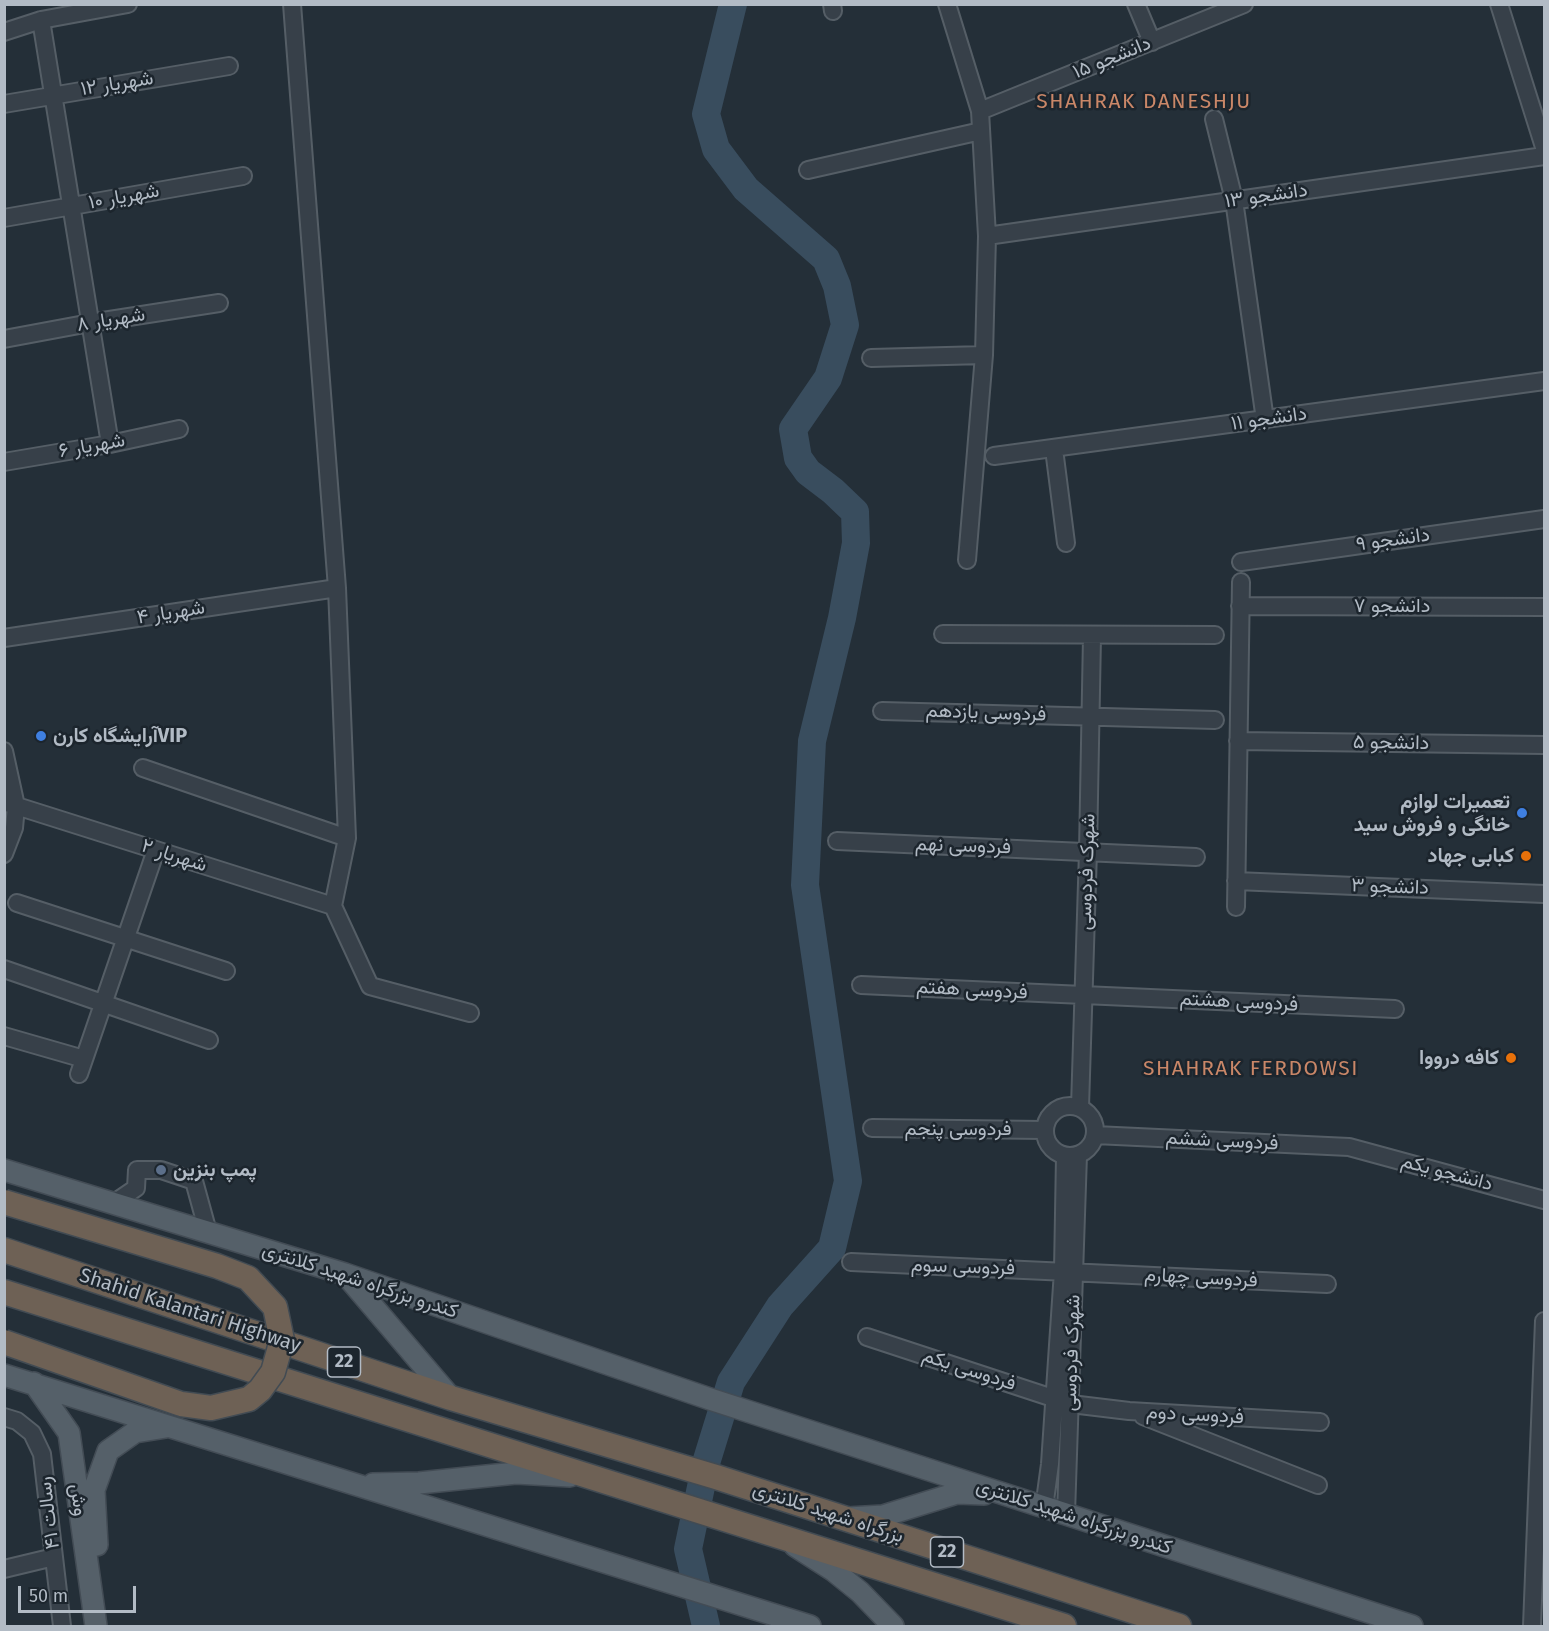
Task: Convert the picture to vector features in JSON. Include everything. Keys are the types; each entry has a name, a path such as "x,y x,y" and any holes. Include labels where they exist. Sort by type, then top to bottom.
{"highway":[{"path":"4,1202 217,1266 248,1278 275,1307 282,1340 273,1372 260,1390 249,1399 211,1408 181,1404 4,1344"},
{"name":"Shahid Kalantari Highway","path":"4,1250 451,1398 716,1477"},
{"name":"Shahid Kalantari Highway","path":"4,1292 710,1514"},
{"name":"بزرگراه شهید کلانتری","path":"716,1477 1179,1626"},
{"name":"بزرگراه شهید کلانتری","path":"710,1514 1064,1626"}],"main road":[{"name":"کندرو بزرگراه شهید کلانتری","path":"4,1170 345,1274 713,1400 1412,1626"},
{"path":"345,1274 451,1398"},
{"path":"4,1375 810,1626"},
{"name":"وش","path":"34,1383 69,1433 95,1616"},
{"path":"95,1616 98,1552 94,1490 108,1451 135,1432 169,1426"},
{"path":"358,1485 419,1483 516,1473 594,1478"},
{"path":"845,1518 883,1516 957,1493 1009,1495"},
{"path":"779,1536 834,1571 860,1592 893,1626"}],"street":[{"path":"4,32 41,20 128,4"},
{"path":"292,4 337,588 347,838 333,906 370,986 470,1013"},
{"path":"947,4 980,111 987,236 984,355 967,560"},
{"path":"1136,4 1152,42"},
{"name":"دانشجو ۱۵","path":"980,111 1244,4"},
{"path":"1499,4 1545,147"},
{"path":"41,20 110,444"},
{"name":"شهریار ۱۲","path":"4,104 229,66"},
{"path":"1214,119 1234,200 1265,420"},
{"path":"808,170 981,131"},
{"name":"دانشجو ۱۳","path":"987,236 1545,156"},
{"name":"شهریار ۱۰","path":"4,218 243,176"},
{"name":"شهریار ۸","path":"4,339 219,303"},
{"path":"870,358 984,355"},
{"name":"دانشجو ۱۱","path":"994,456 1545,381"},
{"name":"شهریار ۶","path":"4,462 110,444 179,429"},
{"path":"1054,449 1066,543"},
{"name":"دانشجو ۹","path":"1241,562 1545,519"},
{"path":"1236,907 1241,582"},
{"name":"شهریار ۴","path":"4,638 337,588"},
{"name":"دانشجو ۷","path":"1240,606 1545,607"},
{"path":"943,634 1215,635"},
{"name":"شهرک فردوسی","path":"1076,1106 1084,851 1087,636"},
{"name":"فردوسی یازدهم","path":"882,711 1215,720"},
{"name":"دانشجو ۵","path":"1238,741 1545,745"},
{"path":"4,751 14,828 4,854"},
{"path":"143,768 347,838"},
{"name":"۲ شهریار","path":"10,804 333,906"},
{"name":"فردوسی نهم","path":"837,841 1196,857"},
{"path":"4,1036 81,1067 156,850"},
{"name":"دانشجو ۳","path":"1236,881 1545,894"},
{"path":"17,903 226,971"},
{"path":"4,969 209,1040"},
{"name":"فردوسی هفتم","path":"861,985 1079,995"},
{"name":"فردوسی هشتم","path":"1079,995 1395,1009"},
{"path":"1076,1106 1086,1111 1094,1121 1095,1135 1090,1147 1072,1155 1055,1151 1049,1145 1044,1130 1050,1115 1056,1109 1076,1106"},
{"name":"فردوسی پنجم","path":"872,1128 1044,1130"},
{"name":"فردوسی ششم","path":"1095,1135 1349,1147"},
{"name":"دانشجو یکم","path":"1349,1147 1545,1200"},
{"name":"شهرک فردوسی","path":"1066,1514 1071,1404 1069,1271 1072,1155"},
{"path":"114,1203 136,1188 137,1170 161,1170 194,1181 208,1232"},
{"name":"فردوسی سوم","path":"850,1262 1069,1271"},
{"name":"شهرک فردوسی","path":"1044,1508 1069,1271"},
{"name":"فردوسی چهارم","path":"1069,1271 1327,1284"},
{"path":"1532,1626 1545,1321"},
{"name":"فردوسی یکم","path":"867,1337 1071,1404"},
{"name":"فردوسی دوم","path":"1071,1404 1129,1411 1320,1422"},
{"path":"1129,1411 1317,1485"},
{"name":"۴۱ رسالت","path":"4,1418 17,1421 32,1433 42,1454 63,1626"},
{"path":"4,1569 54,1557"}],"waterway":[{"path":"706,1626 688,1549 706,1463 731,1382 780,1306 832,1248 848,1181 805,885 812,741 842,618 856,543 855,512 808,472 798,458 793,429 828,378 845,325 837,286 826,259 746,189 716,149 706,114 733,4"}],"place":[{"name":"آرایشگاه کارنVIP","path":"41,736"},
{"name":"تعمیرات لوازم خانگی و فروش سید","path":"1522,813"},
{"name":"کبابی جهاد","path":"1526,856"},
{"name":"کافه درووا","path":"1511,1058"},
{"name":"پمپ بنزین","path":"161,1170"}],"district":[{"name":"SHAHRAK DANESHJU","path":"1144,102"},
{"name":"SHAHRAK FERDOWSI","path":"1251,1069"}]}
